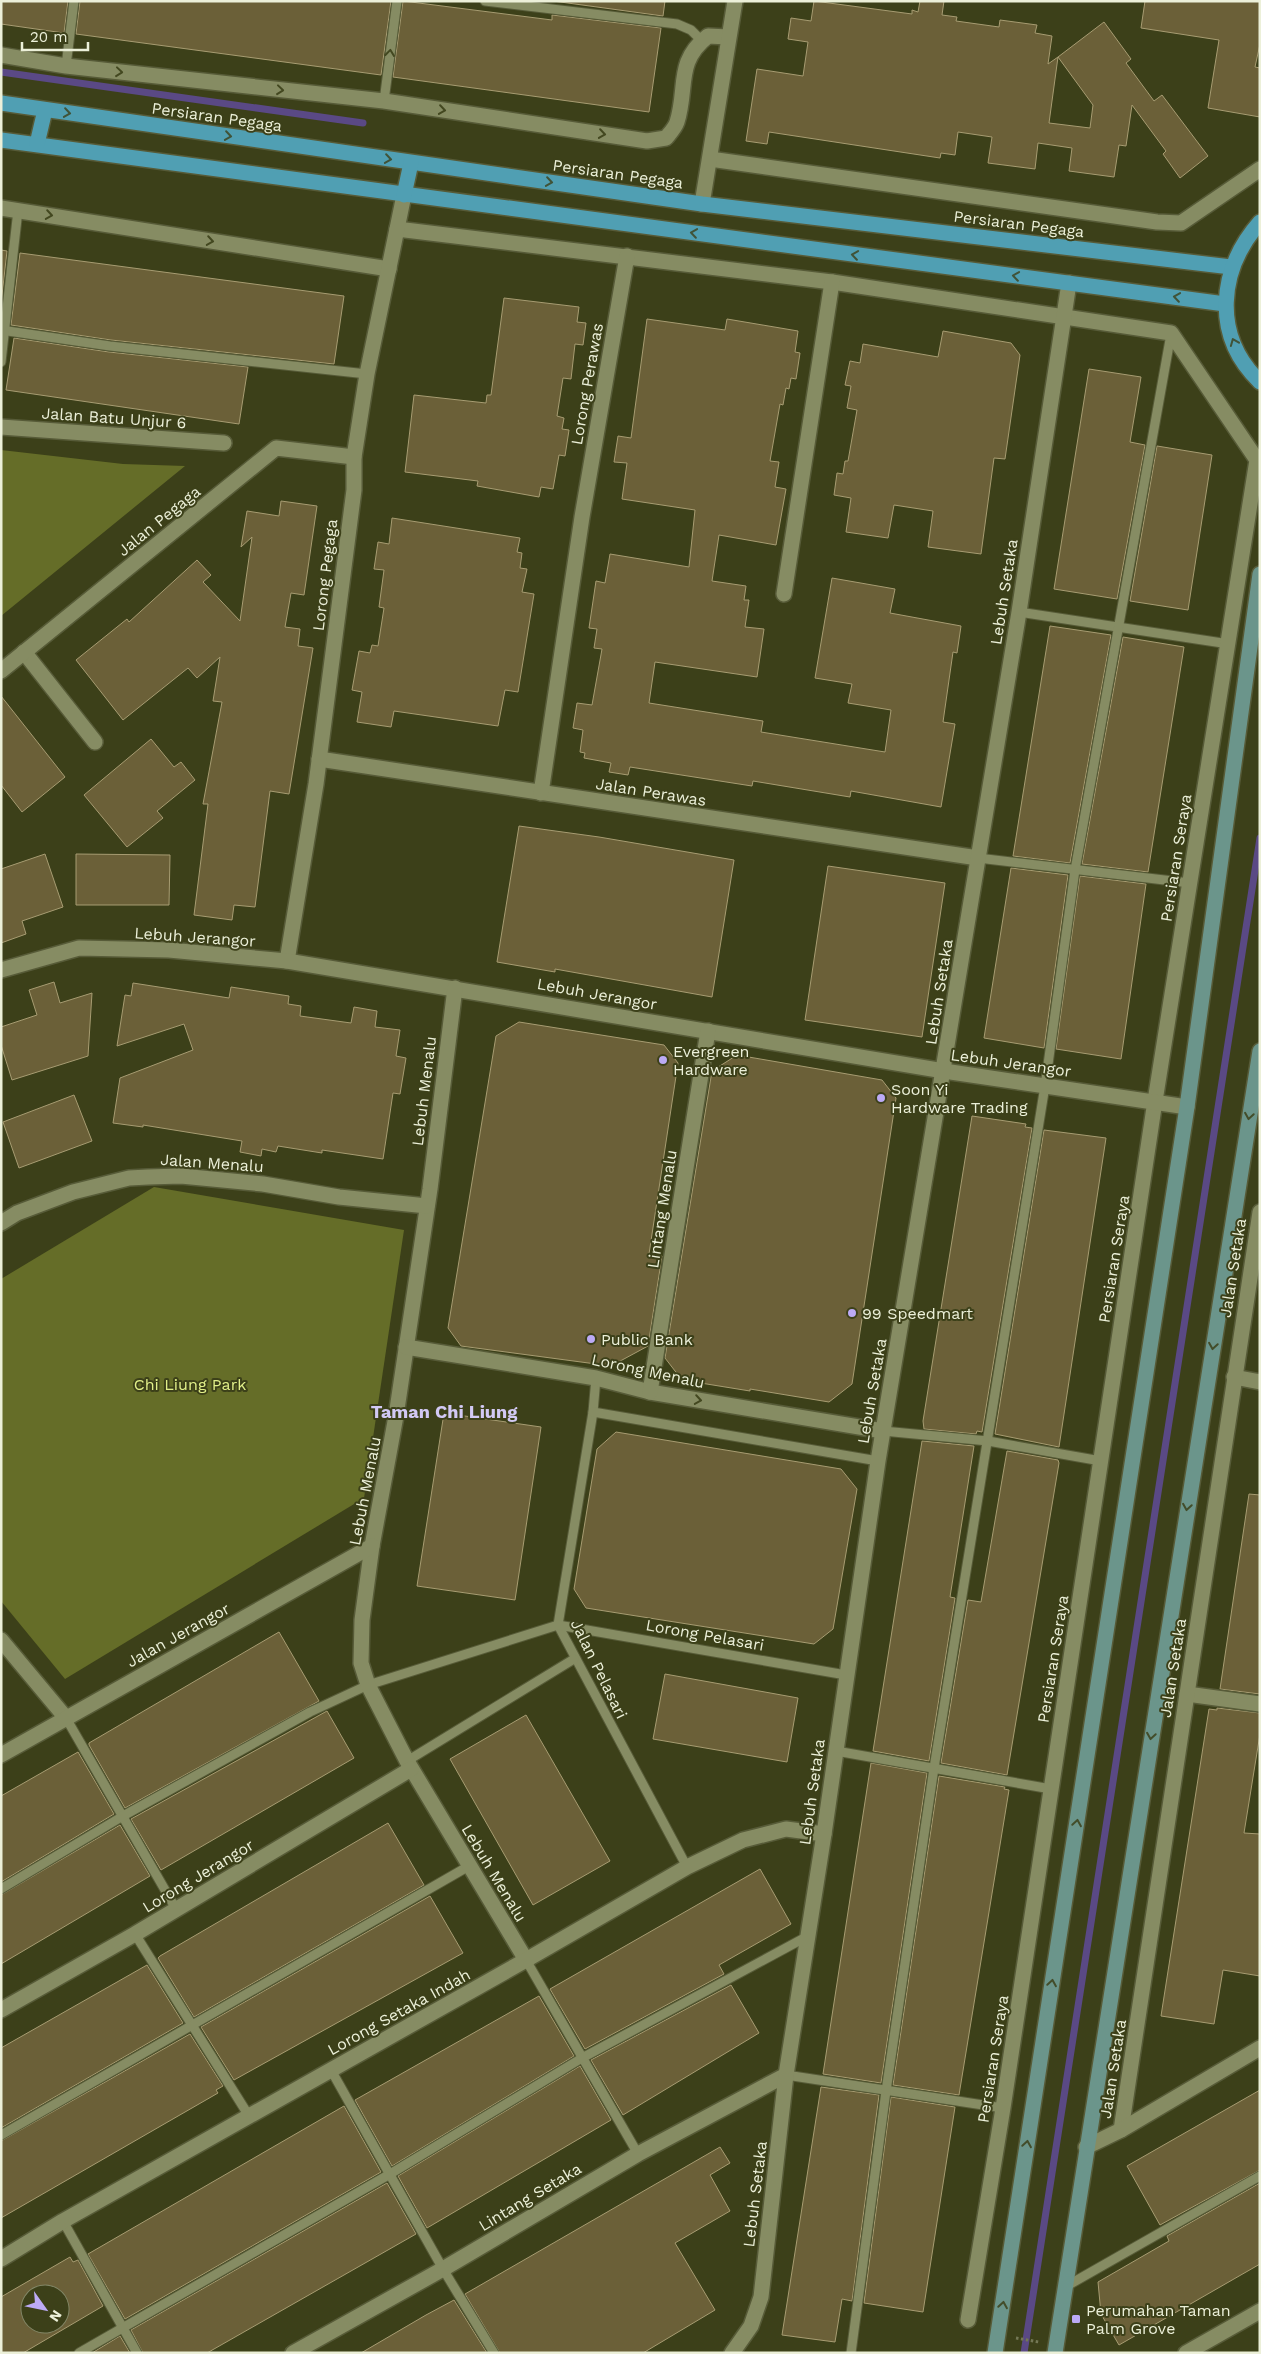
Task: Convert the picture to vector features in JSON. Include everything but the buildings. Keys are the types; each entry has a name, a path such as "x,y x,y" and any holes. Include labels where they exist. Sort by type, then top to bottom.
{"main road":[{"name":"Persiaran Pegaga","path":"1,103 702,204 1231,267"},
{"path":"37,144 46,110"},
{"path":"1,140 1225,304"},
{"path":"404,195 410,163"},
{"path":"1260,222 1245,239 1231,267 1225,304 1231,339 1248,371 1260,382"},
{"path":"993,2351 1187,1107 1260,574"},
{"path":"1055,2353 1260,1051"}],"street":[{"path":"702,204 735,1"},
{"path":"702,41 708,36 728,37"},
{"name":"Persiaran Pegaga","path":"1,55 66,66 384,102 647,140 666,138 677,124 688,59 696,46 702,41"},
{"name":"Persiaran Pegaga","path":"710,160 1157,222 1181,223 1260,169"},
{"name":"Lorong Pegaga","path":"287,961 320,760 354,490 354,458 367,374 404,195"},
{"path":"1,208 389,269"},
{"path":"397,229 832,282 1066,319 1172,333"},
{"name":"Lorong Perawas","path":"541,793 582,517 627,256"},
{"path":"784,594 832,282"},
{"name":"Lebuh Setaka","path":"732,2353 751,2326 761,2297 786,2075 824,1834 878,1461 1019,612 1066,319 1069,283"},
{"name":"Persiaran Seraya","path":"968,2320 1003,2108 1155,1101 1257,460 1172,333"},
{"name":"Jalan Batu Unjur 6","path":"1,426 224,443"},
{"name":"Jalan Pegaga","path":"1,671 276,448 354,458"},
{"path":"24,652 95,742"},
{"name":"Jalan Perawas","path":"320,760 978,858"},
{"name":"Lebuh Jerangor","path":"1,970 79,948 169,950 287,961 944,1071 1187,1107"},
{"name":"Lebuh Menalu","path":"455,988 427,1206 396,1416 372,1546 361,1663 368,1685 409,1765 526,1960"},
{"name":"Lintang Menalu","path":"650,1392 708,1031"},
{"name":"Jalan Menalu","path":"1,1223 17,1213 73,1192 129,1178 148,1177 181,1176 263,1184 339,1197 427,1206"},
{"name":"Jalan Setaka","path":"1121,2130 1260,1212"},
{"name":"Lorong Menalu","path":"406,1347 596,1378 650,1392 883,1431"},
{"path":"1234,1377 1260,1382"},
{"name":"Jalan Jerangor","path":"1,1755 372,1546"},
{"path":"1,1640 66,1718"},
{"path":"1187,1694 1260,1704"},
{"name":"Lorong Jerangor","path":"1,2010 135,1934 409,1765"},
{"name":"Lorong Setaka Indah","path":"1,2259 63,2221 687,1867 743,1840 786,1829 824,1834"},
{"name":"Jalan Setaka","path":"1086,2148 1121,2130 1260,2048"},
{"name":"Lintang Setaka","path":"292,2353 444,2269 638,2154 786,2075"},
{"path":"1191,2352 1260,2311"}],"lane":[{"path":"66,66 74,1"},
{"path":"384,102 397,1"},
{"path":"485,1 678,24 691,30 702,41"},
{"path":"1,362 3,330 18,210"},
{"path":"3,330 110,346 367,374"},
{"path":"852,2353 886,2091 934,1768 1046,1086 1075,870 1172,333"},
{"path":"1019,612 1229,644"},
{"path":"978,858 1190,883"},
{"name":"Jalan Pelasari","path":"596,1378 593,1412 558,1625 687,1867"},
{"path":"593,1412 878,1461"},
{"path":"883,1431 988,1441 1101,1461"},
{"path":"1,1889 122,1816 310,1712 368,1685 558,1625"},
{"name":"Lorong Pelasari","path":"558,1625 846,1675"},
{"path":"409,1765 574,1658"},
{"path":"66,1718 176,1909"},
{"path":"836,1751 1051,1789"},
{"path":"1,2135 469,1866"},
{"path":"135,1934 249,2116"},
{"path":"79,2353 390,2174 582,2058 808,1936"},
{"path":"526,1960 638,2154"},
{"path":"331,2070 494,2353"},
{"path":"786,2075 1003,2108"},
{"path":"1065,2287 1260,2176"},
{"path":"63,2221 137,2353"}],"path":[{"path":"1009,2338 1039,2342"}],"green space":[{"path":"1,450 123,464 185,466 1,616"},
{"name":"Chi Liung Park","path":"154,1187 404,1230 364,1498 65,1679 1,1601 1,1279"}],"waterway":[{"path":"1,72 363,123"},
{"path":"1024,2353 1260,838"}],"place":[{"name":"Evergreen Hardware","path":"663,1060"},
{"name":"Soon Yi Hardware Trading","path":"881,1098"},
{"name":"99 Speedmart","path":"852,1313"},
{"name":"Public Bank","path":"591,1339"},
{"name":"Perumahan Taman Palm Grove","path":"1076,2319"}],"district":[{"name":"Taman Chi Liung","path":"444,1411"}]}
